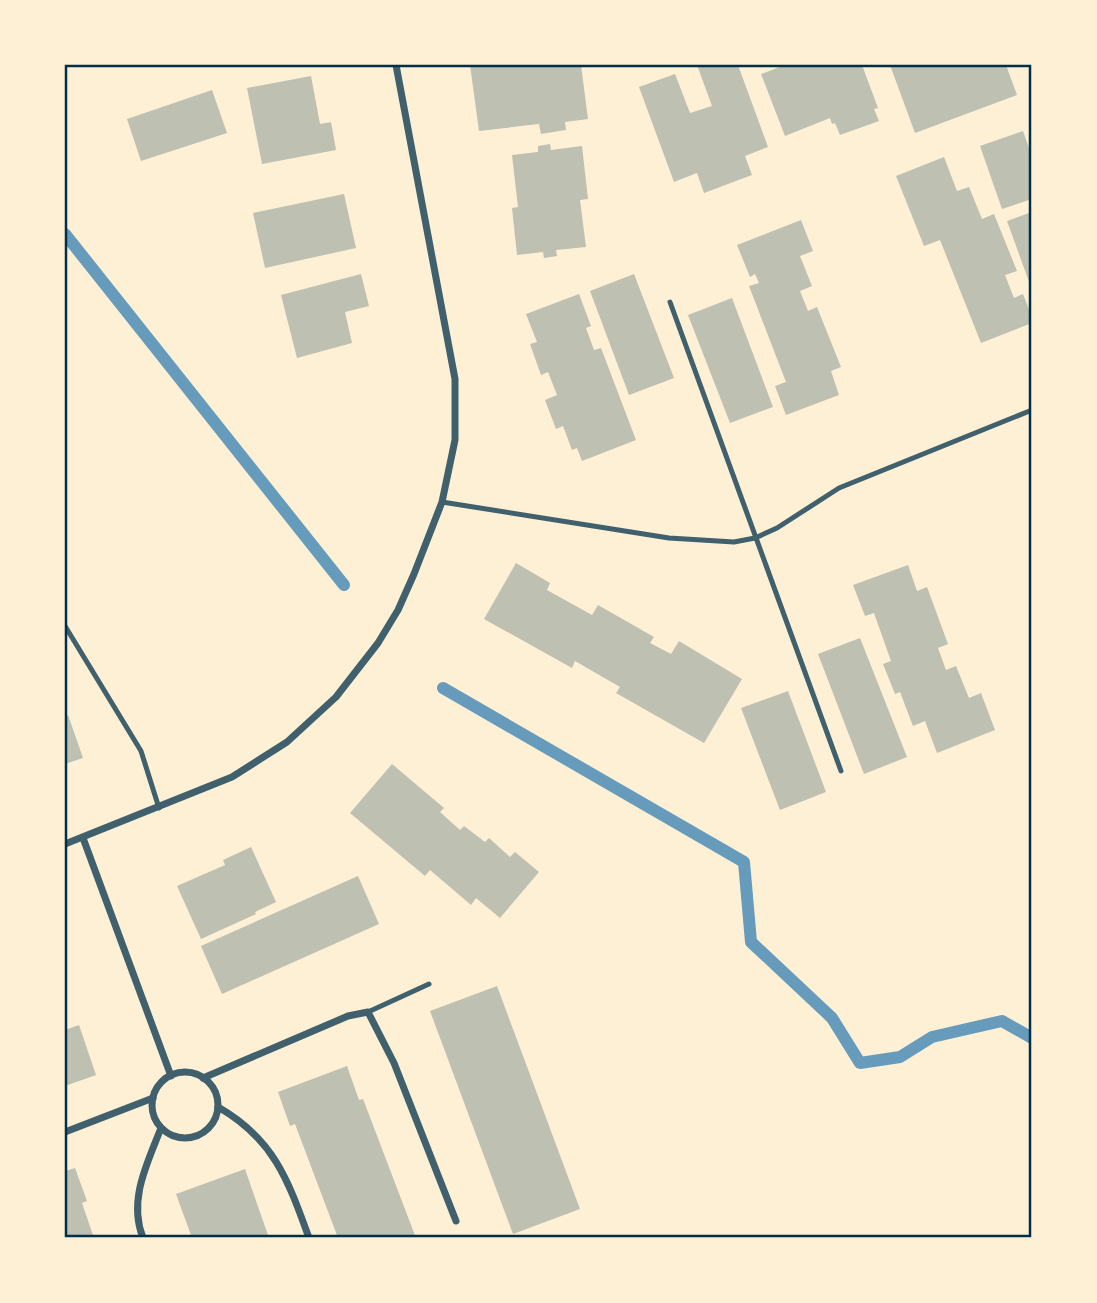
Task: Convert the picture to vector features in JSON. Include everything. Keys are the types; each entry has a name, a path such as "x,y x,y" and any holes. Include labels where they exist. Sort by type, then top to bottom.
{"street":[{"path":"65,844 232,777 287,742 335,697 378,643 398,610 442,502 455,440 455,379 396,65"},
{"path":"83,838 171,1076"},
{"path":"203,1078 348,1016 368,1012 394,1063 456,1221"},
{"path":"183,1072 203,1078 214,1090 218,1107 212,1125 195,1137 178,1138 161,1128 154,1117 153,1098 159,1085 171,1076 183,1072"},
{"path":"65,1132 153,1098"},
{"path":"218,1107 253,1131 270,1150 293,1194 309,1238"},
{"path":"143,1238 138,1226 137,1191 161,1128"}],"lane":[{"path":"670,302 841,771"},
{"path":"442,502 669,538 734,542 755,538 777,528 839,488 1032,410"},
{"path":"65,626 141,751 159,808"},
{"path":"368,1012 429,984"}],"building":[{"path":"470,65 581,65 588,119 565,122 566,130 541,134 539,124 479,131"},
{"path":"697,65 738,65 768,147 745,156 752,175 704,193 697,173 674,182 639,87 675,74 690,113 712,106"},
{"path":"785,65 862,65 878,108 874,109 879,121 840,135 830,118 785,136 761,74"},
{"path":"890,65 1006,65 1017,95 915,133"},
{"path":"311,76 320,124 331,122 336,150 262,164 247,88"},
{"path":"212,90 227,133 141,161 127,119"},
{"path":"1023,131 1032,157 1032,199 1002,209 980,146"},
{"path":"550,144 551,150 582,146 588,199 580,200 586,247 556,250 557,256 544,258 543,252 517,255 512,208 518,207 512,155 538,152 538,146"},
{"path":"944,157 957,191 969,187 982,219 994,214 1017,271 1005,275 1014,298 1023,294 1032,317 1032,323 981,343 940,240 924,246 896,176"},
{"path":"344,194 356,248 265,268 253,213"},
{"path":"1032,212 1032,290 1007,221"},
{"path":"801,220 813,251 800,256 812,286 800,291 808,311 817,307 841,367 831,371 839,395 786,415 775,386 786,382 749,286 759,283 755,274 750,277 737,245"},
{"path":"361,274 369,306 345,312 352,343 297,358 281,295"},
{"path":"634,274 674,378 629,395 590,291"},
{"path":"579,294 591,326 586,328 594,350 601,348 636,440 582,461 577,448 572,450 563,426 556,429 545,400 557,395 548,372 541,375 530,344 537,342 526,314"},
{"path":"732,298 773,407 730,423 688,315"},
{"path":"516,563 550,583 547,590 592,615 598,605 654,637 650,643 671,654 679,641 742,679 704,743 616,693 620,687 575,661 572,668 484,619"},
{"path":"908,565 917,591 927,587 948,644 938,648 946,670 956,666 969,698 981,693 995,730 937,753 925,721 913,726 900,692 895,694 883,664 891,661 874,613 865,616 853,585"},
{"path":"860,638 907,757 864,774 818,654"},
{"path":"788,691 826,792 780,810 741,708"},
{"path":"68,715 83,758 65,764 65,717"},
{"path":"392,764 444,808 440,812 460,830 464,826 485,842 489,838 510,857 515,852 539,872 500,918 476,898 471,905 430,870 425,876 350,813"},
{"path":"251,847 276,902 201,939 177,886 225,865 223,860"},
{"path":"358,876 379,924 222,994 201,946"},
{"path":"497,986 580,1209 513,1234 430,1011"},
{"path":"79,1025 96,1075 65,1086 65,1030"},
{"path":"347,1066 359,1100 363,1099 416,1238 338,1238 295,1124 290,1126 278,1092"},
{"path":"75,1168 87,1201 82,1203 94,1238 65,1238 65,1171"},
{"path":"245,1169 269,1238 192,1238 176,1194"}],"waterway":[{"path":"65,234 344,585"},
{"path":"443,688 744,862 751,942 832,1018 860,1063 900,1057 932,1037 1002,1021 1032,1038"}]}
